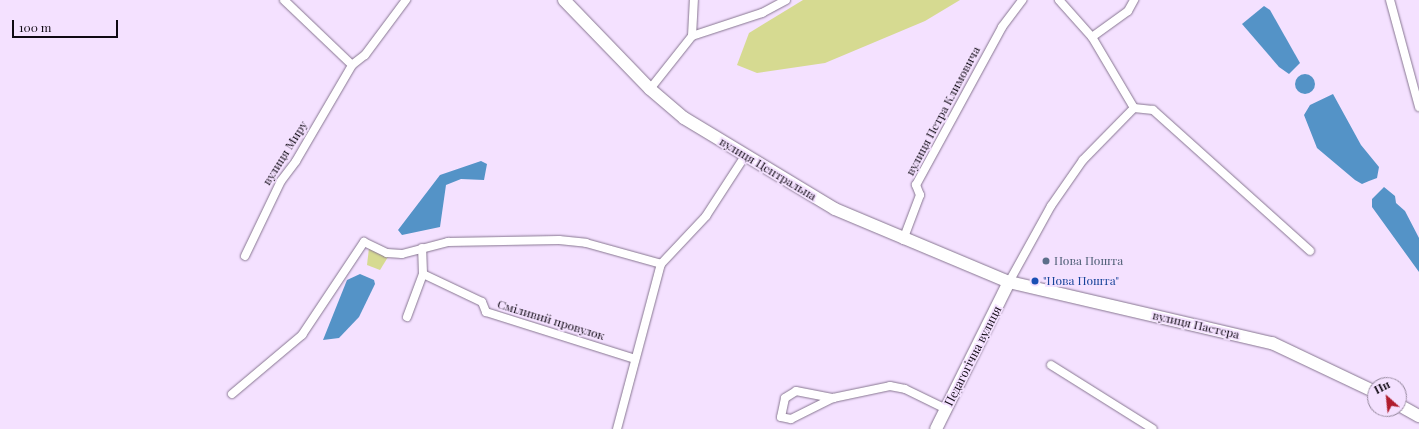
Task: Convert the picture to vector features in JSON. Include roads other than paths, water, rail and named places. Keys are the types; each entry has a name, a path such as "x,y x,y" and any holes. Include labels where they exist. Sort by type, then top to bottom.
{"street":[{"path":"284,0 352,65"},
{"name":"вулиця Миру","path":"245,256 280,181 352,65 365,55 406,0"},
{"name":"вулиця Центральна","path":"564,0 650,88 684,118 834,210 903,240 1009,282"},
{"path":"692,36 694,0"},
{"path":"650,88 692,36 762,13 786,0"},
{"name":"вулиця Петра Климовича","path":"903,240 920,195 916,185 1002,27 1022,0"},
{"path":"1059,0 1092,37 1134,108"},
{"path":"1092,37 1128,12 1134,0"},
{"path":"1390,0 1419,107"},
{"path":"1134,108 1153,110 1310,251"},
{"path":"1009,282 1051,206 1083,160 1134,108"},
{"path":"617,429 661,264 706,216 745,156"},
{"path":"232,394 302,335 364,242 387,253 402,254 448,242 510,238 559,240 586,243 661,264"},
{"path":"407,317 422,274 422,248"},
{"name":"Сміливий провулок","path":"422,274 482,302 486,312 635,359"},
{"name":"вулиця Пастера","path":"1009,282 1272,343 1367,388"},
{"name":"Педагогічна вулиця","path":"936,429 1009,282"},
{"path":"1051,365 1153,429"},
{"path":"833,398 796,391 785,398 779,412 785,419 791,419 833,398 897,387 946,409"},
{"path":"1407,409 1419,416"}],"water":[{"path":"1264,6 1270,10 1300,63 1289,74 1279,67 1242,24"},
{"path":"1305,74 1312,77 1315,84 1312,91 1305,94 1298,91 1295,84 1298,77"},
{"path":"1333,94 1361,145 1379,167 1377,178 1362,184 1355,180 1317,148 1304,115 1310,105"},
{"path":"481,161 487,164 484,180 461,179 446,185 440,227 402,235 398,230 440,175"},
{"path":"1384,187 1395,196 1396,203 1405,211 1419,238 1419,272 1372,207 1372,199"},
{"path":"360,274 374,280 375,284 359,317 339,338 323,340 347,280"}],"place":[{"name":"Нова Пошта","path":"1046,261"},
{"name":"\"Нова Пошта\"","path":"1035,281"}]}
